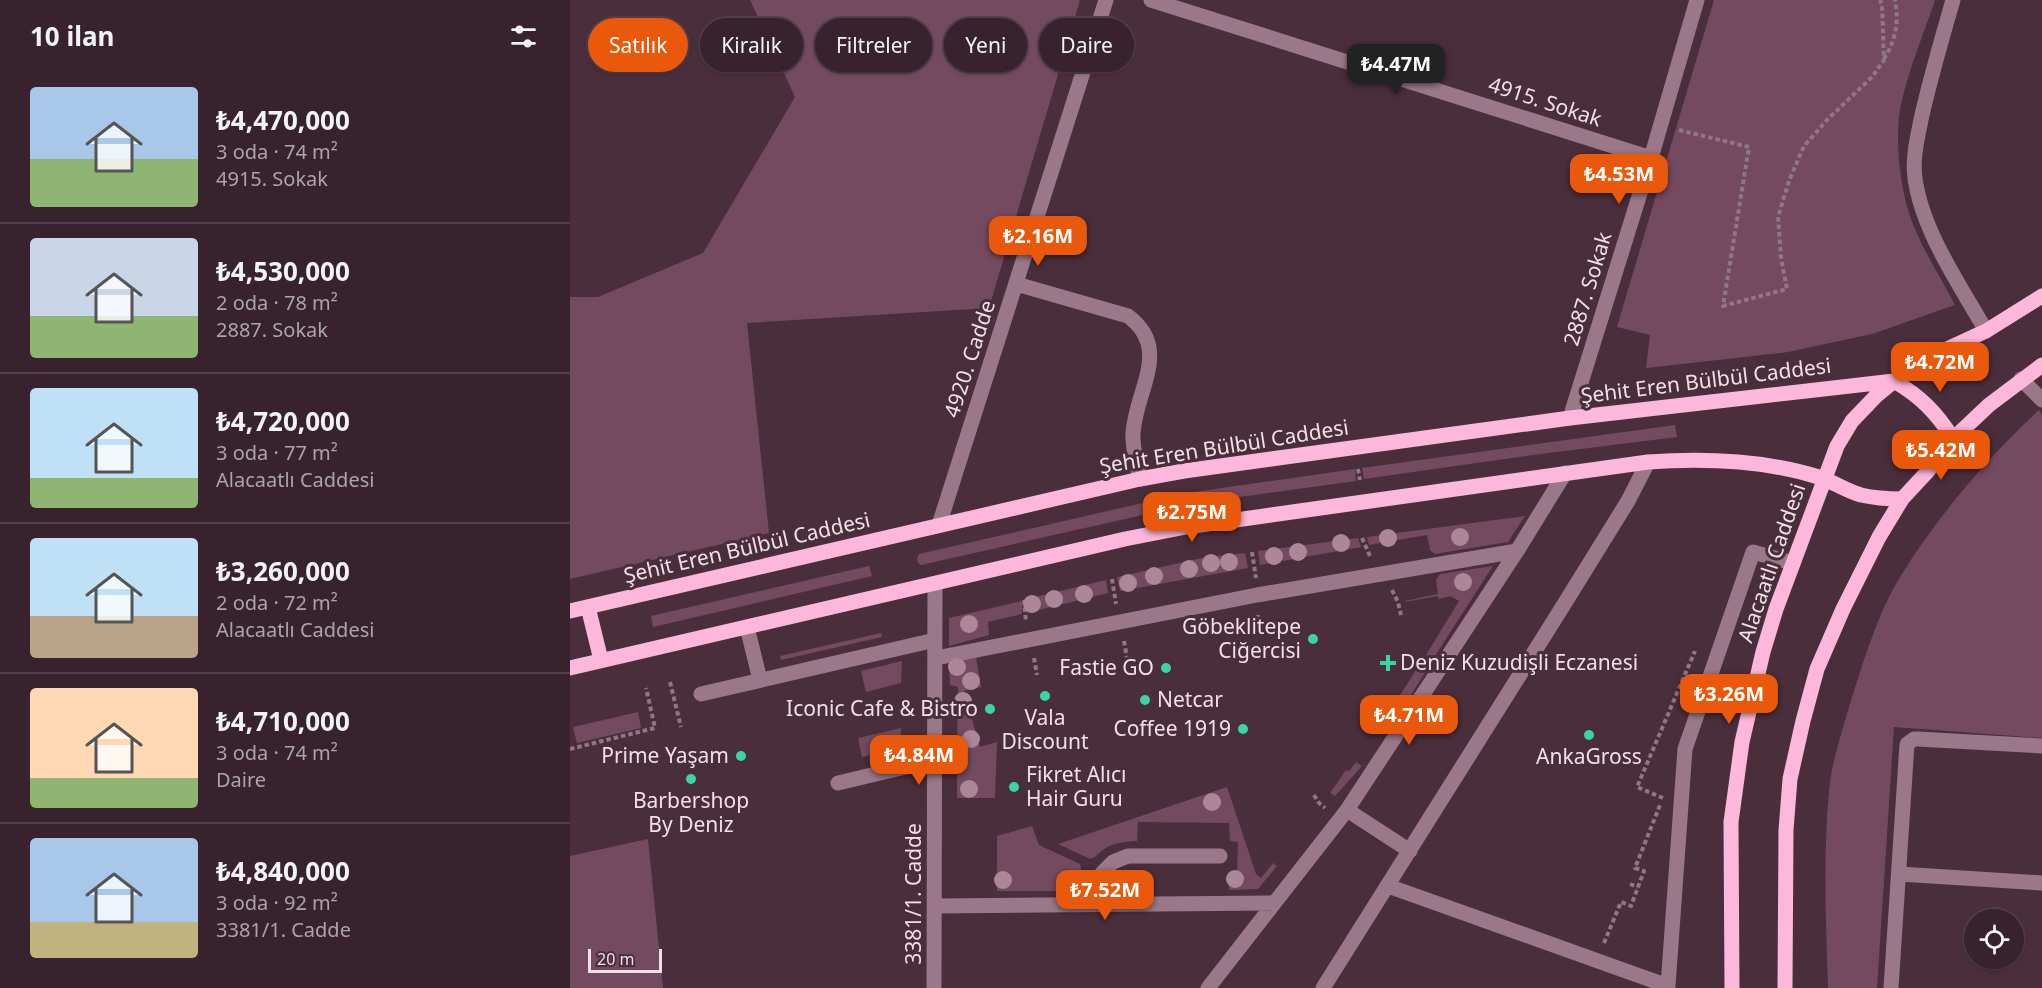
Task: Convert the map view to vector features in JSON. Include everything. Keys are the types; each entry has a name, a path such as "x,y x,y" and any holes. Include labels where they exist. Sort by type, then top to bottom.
{"main road":[{"name":"Alacaatlı Caddesi","path":"1732,988 1731,822 1736,780 1763,652 1776,609 1836,446 1852,421 1894,381 1925,359 1986,331 2042,296"},
{"path":"1785,988 1786,830 1790,779 1817,669 1843,609 1902,500 1953,439 1989,405 2042,365"},
{"name":"Şehit Eren Bülbül Caddesi","path":"570,611 1140,479 1570,418 1894,381"},
{"path":"1894,381 1930,406 1953,439"},
{"path":"570,668 1125,539 1186,527 1648,462 1691,459 1773,467 1823,479 1860,495 1902,500"},
{"path":"588,607 601,660"}],"street":[{"name":"4920. Cadde","path":"939,525 1106,0"},
{"name":"4915. Sokak","path":"1151,0 1651,158"},
{"name":"2887. Sokak","path":"1570,418 1651,158 1697,0"},
{"path":"1953,0 1918,132 1914,176 1919,198 1930,227 1986,331"},
{"path":"1016,284 1128,316 1140,326 1147,336 1150,349 1149,364 1132,435 1140,479"},
{"path":"2021,379 2042,400"},
{"path":"1323,988 1628,501 1648,462"},
{"path":"1208,988 1347,810 1517,552 1565,473"},
{"path":"936,658 1246,597 1517,552"},
{"path":"1388,886 1668,986 1685,749 1753,552 1793,563"},
{"name":"3381/1. Cadde","path":"934,988 935,584"},
{"path":"747,627 760,680"},
{"path":"701,694 936,640"},
{"path":"1891,988 1906,748 1909,741 1918,739 2042,746"},
{"path":"838,783 936,759"},
{"path":"1347,810 1410,851"},
{"path":"1094,904 1095,885 1102,873 1113,862 1128,856 1220,856"},
{"path":"1899,874 2042,883"},
{"path":"935,906 1274,903"}],"path":[{"path":"1880,0 1884,60"},
{"path":"1660,126 1749,147 1723,306 1787,289 1781,258 1778,217 1789,181 1804,146 1828,119 1872,77 1884,60 1897,31 1898,17 1895,0"},
{"path":"1358,469 1360,480"},
{"path":"1362,538 1365,546"},
{"path":"1252,552 1257,586"},
{"path":"1112,579 1118,613"},
{"path":"1024,600 1024,613"},
{"path":"1398,602 1401,615"},
{"path":"670,682 681,727"},
{"path":"570,749 655,728 646,688"},
{"path":"1630,884 1638,887"}],"shaded area":[{"path":"750,0 1080,0 1075,18 1039,18 1039,72 1059,72 989,308 747,323 769,533 570,579 570,297 598,297 703,253 795,97 783,72 803,72 803,18 758,18"},
{"path":"1714,0 1935,0 1902,100 1898,126 1899,155 1905,198 1912,222 1955,305 1872,334 1788,352 1646,368 1650,335 1617,327"},
{"path":"2039,410 2042,414 2042,738 1894,727 1877,988 1828,988 1826,865 1830,781 1840,737 1871,639 1900,577 1930,532 1982,468"},
{"path":"1675,425 1677,437 1364,479 1362,468"},
{"path":"1355,469 1356,481 1196,503 921,565 918,563 919,554 1169,497"},
{"path":"1525,516 1508,542 1435,554 1430,550 1427,535 1369,545 1367,537"},
{"path":"1358,538 1361,547 1260,565 1258,551"},
{"path":"1245,553 1248,568 1120,591 1117,577 1202,558"},
{"path":"869,566 872,576 653,627 651,616"},
{"path":"1493,566 1433,659 1426,655 1459,601 1450,596 1439,599 1438,596 1405,601 1438,594 1436,580 1440,574"},
{"path":"1106,580 1108,593 1027,613 1027,599"},
{"path":"1022,601 1022,614 988,622 989,635 949,646 949,618"},
{"path":"881,633 882,637 781,660 780,656"},
{"path":"976,657 981,687 964,691 980,747 997,742 995,798 957,798 957,768 966,767 966,752 957,752 958,687 950,685 949,661"},
{"path":"902,661 901,683 866,692 861,671"},
{"path":"1418,667 1426,671 1396,719 1388,714"},
{"path":"638,712 641,728 577,743 573,727"},
{"path":"901,728 901,748 862,757 858,738"},
{"path":"1356,762 1362,766 1335,796 1330,793 1346,770 1349,771"},
{"path":"1227,787 1256,874 1261,878 1273,863 1277,866 1258,889 1229,890 1229,872 1237,871 1238,842 1230,841 1229,823 1138,822 1137,841 1111,845 1090,859 1058,844"},
{"path":"1032,826 1039,845 1080,864 1076,891 997,891 997,836"},
{"path":"648,839 663,988 570,988 570,856"}],"place":[{"name":"Göbeklitepe Ciğercisi","path":"1313,639"},
{"name":"Deniz Kuzudişli Eczanesi","path":"1388,663"},
{"name":"Fastie GO","path":"1166,668"},
{"name":"Vala Discount","path":"1045,696"},
{"name":"Netcar","path":"1145,700"},
{"name":"Iconic Cafe & Bistro","path":"990,709"},
{"name":"Coffee 1919","path":"1243,729"},
{"name":"AnkaGross","path":"1589,735"},
{"name":"Prime Yaşam","path":"741,756"},
{"name":"Barbershop By Deniz","path":"691,779"},
{"name":"Fikret Alıcı Hair Guru","path":"1014,787"}]}
